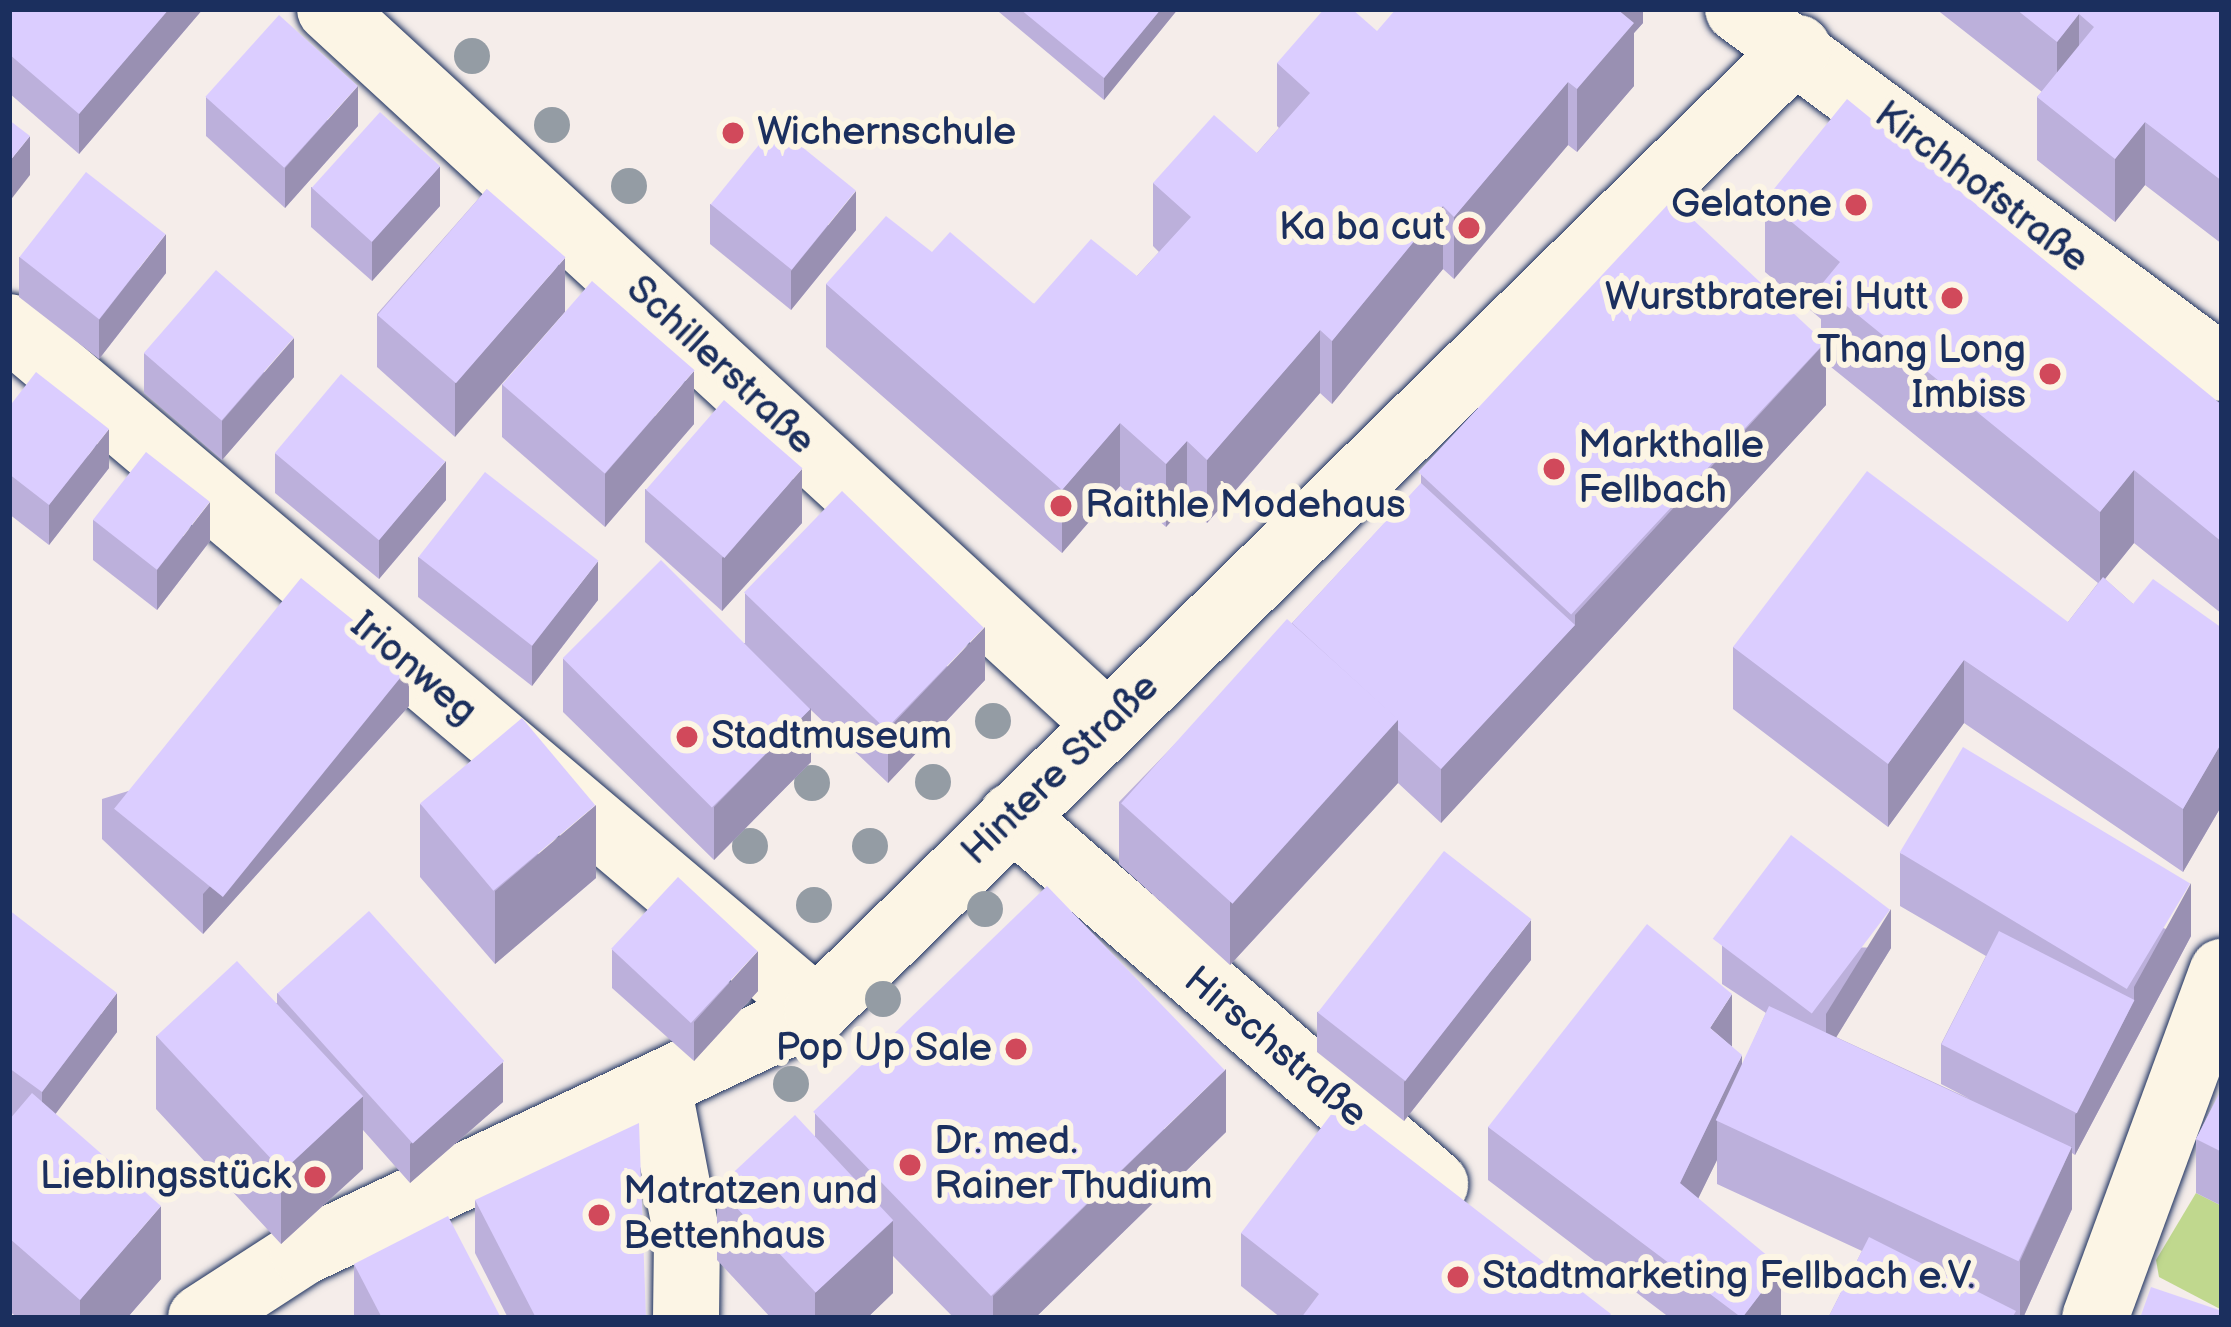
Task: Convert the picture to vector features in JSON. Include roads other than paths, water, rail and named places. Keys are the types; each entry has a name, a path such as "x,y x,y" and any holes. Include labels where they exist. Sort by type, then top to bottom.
{"street":[{"name":"Schillerstraße","path":"330,9 1108,725"},
{"name":"Kirchhofstraße","path":"1738,9 1798,47 2222,368"},
{"name":"Hintere Straße","path":"201,1318 303,1252 659,1091 817,1010 1798,47"},
{"name":"Irionweg","path":"9,327 817,1010"},
{"name":"Hirschstraße","path":"1012,817 1490,1230"},
{"path":"2095,1318 2222,972"},
{"path":"659,1091 687,1237 686,1318"}],"place":[{"name":"Wichernschule","path":"733,133"},
{"name":"Gelatone","path":"1856,205"},
{"name":"Ka ba cut","path":"1469,228"},
{"name":"Wurstbraterei Hutt","path":"1952,298"},
{"name":"Thang Long Imbiss","path":"2050,374"},
{"name":"Markthalle Fellbach","path":"1554,469"},
{"name":"Raithle Modehaus","path":"1061,506"},
{"name":"Stadtmuseum","path":"687,737"},
{"name":"Pop Up Sale","path":"1016,1049"},
{"name":"Dr. med. Rainer Thudium","path":"910,1165"},
{"name":"Lieblingsstück","path":"315,1177"},
{"name":"Matratzen und Bettenhaus","path":"599,1215"},
{"name":"Stadtmarketing Fellbach e.V.","path":"1458,1277"}]}
